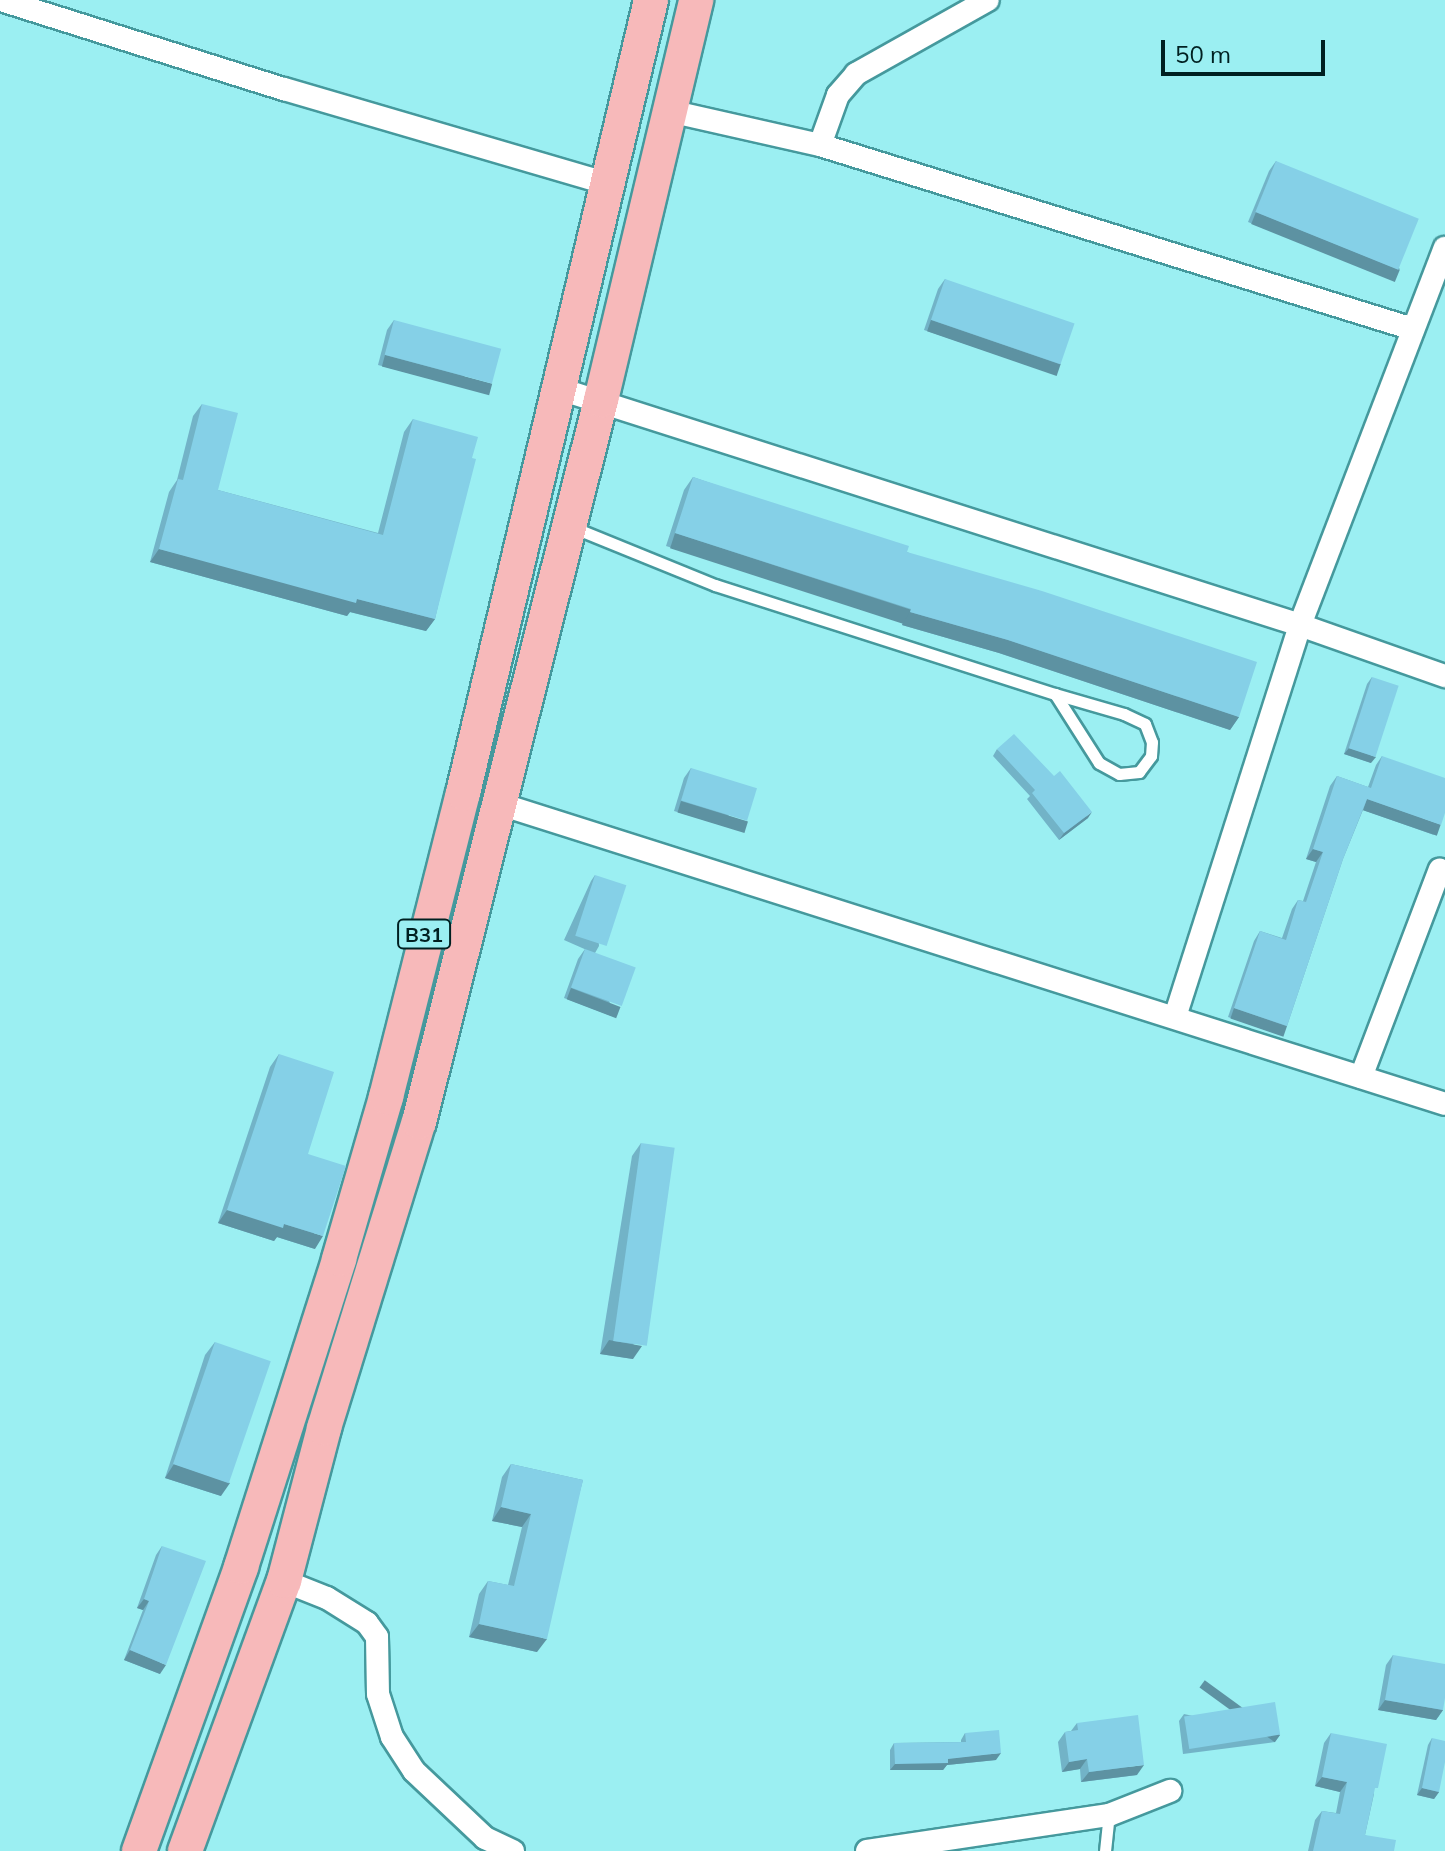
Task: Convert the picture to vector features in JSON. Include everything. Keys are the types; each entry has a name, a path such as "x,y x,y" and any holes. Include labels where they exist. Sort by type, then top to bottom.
{"main road":[{"name":"B31","path":"139,1851 241,1567 339,1259 386,1097 424,934 443,874 651,0"},
{"name":"B31","path":"185,1851 284,1581 324,1428 419,1122 601,400 696,0"},
{"path":"443,874 478,883"}],"street":[{"path":"1,0 360,112 609,184"},
{"path":"820,145 838,95 856,74 988,0"},
{"path":"669,111 820,145 1413,329"},
{"path":"1175,1017 1300,625 1445,248"},
{"path":"560,389 1300,625 1445,676"},
{"path":"500,804 1445,1104"},
{"path":"1361,1077 1443,865"},
{"path":"284,1581 327,1598 367,1623 377,1637 378,1694 392,1737 414,1771 485,1838 513,1851"},
{"path":"867,1851 1109,1815 1170,1791"}],"lane":[{"path":"568,525 715,585 1124,714 1145,724 1152,742 1151,756 1139,772 1119,774 1099,763 1055,694"},
{"path":"1105,1851 1109,1815"}],"building":[{"path":"1276,161 1419,219 1398,270 1255,212"},
{"path":"945,279 1075,324 1061,364 931,320"},
{"path":"394,320 501,349 492,384 385,355"},
{"path":"202,404 238,413 218,490 383,535 413,419 478,437 472,458 476,459 435,619 357,599 356,603 159,549 178,479 183,480"},
{"path":"693,477 909,546 907,552 1042,591 1257,662 1239,717 675,533"},
{"path":"1372,677 1399,686 1375,757 1349,748"},
{"path":"1014,734 1054,776 1060,771 1092,812 1064,833 1032,793 1035,790 997,749"},
{"path":"1382,756 1445,778 1445,813 1441,825 1367,799 1343,859 1287,1026 1234,1008 1260,931 1286,940 1298,900 1306,902 1323,852 1313,849 1337,776 1371,788"},
{"path":"691,768 757,788 747,821 681,801"},
{"path":"595,875 626,885 607,946 575,936"},
{"path":"585,949 636,967 622,1006 571,988"},
{"path":"279,1054 334,1072 308,1154 346,1166 323,1236 284,1224 283,1228 227,1210"},
{"path":"641,1143 675,1148 647,1346 613,1341"},
{"path":"215,1342 271,1361 229,1483 173,1464"},
{"path":"511,1464 583,1480 547,1639 479,1624 488,1581 514,1586 531,1514 501,1507"},
{"path":"162,1546 206,1561 166,1665 130,1650 149,1601 144,1599"},
{"path":"1393,1655 1445,1664 1443,1710 1385,1700"},
{"path":"1275,1702 1280,1735 1189,1749 1184,1716"},
{"path":"1138,1715 1144,1765 1089,1772 1087,1759 1069,1762 1065,1732 1078,1730 1077,1723"},
{"path":"999,1730 1001,1753 948,1759 948,1763 895,1764 894,1743 966,1742 965,1733"},
{"path":"1331,1733 1387,1744 1365,1835 1396,1840 1394,1851 1313,1851 1322,1811 1340,1814 1347,1782 1322,1777"},
{"path":"1432,1738 1445,1741 1445,1762 1439,1792 1422,1788"}]}
